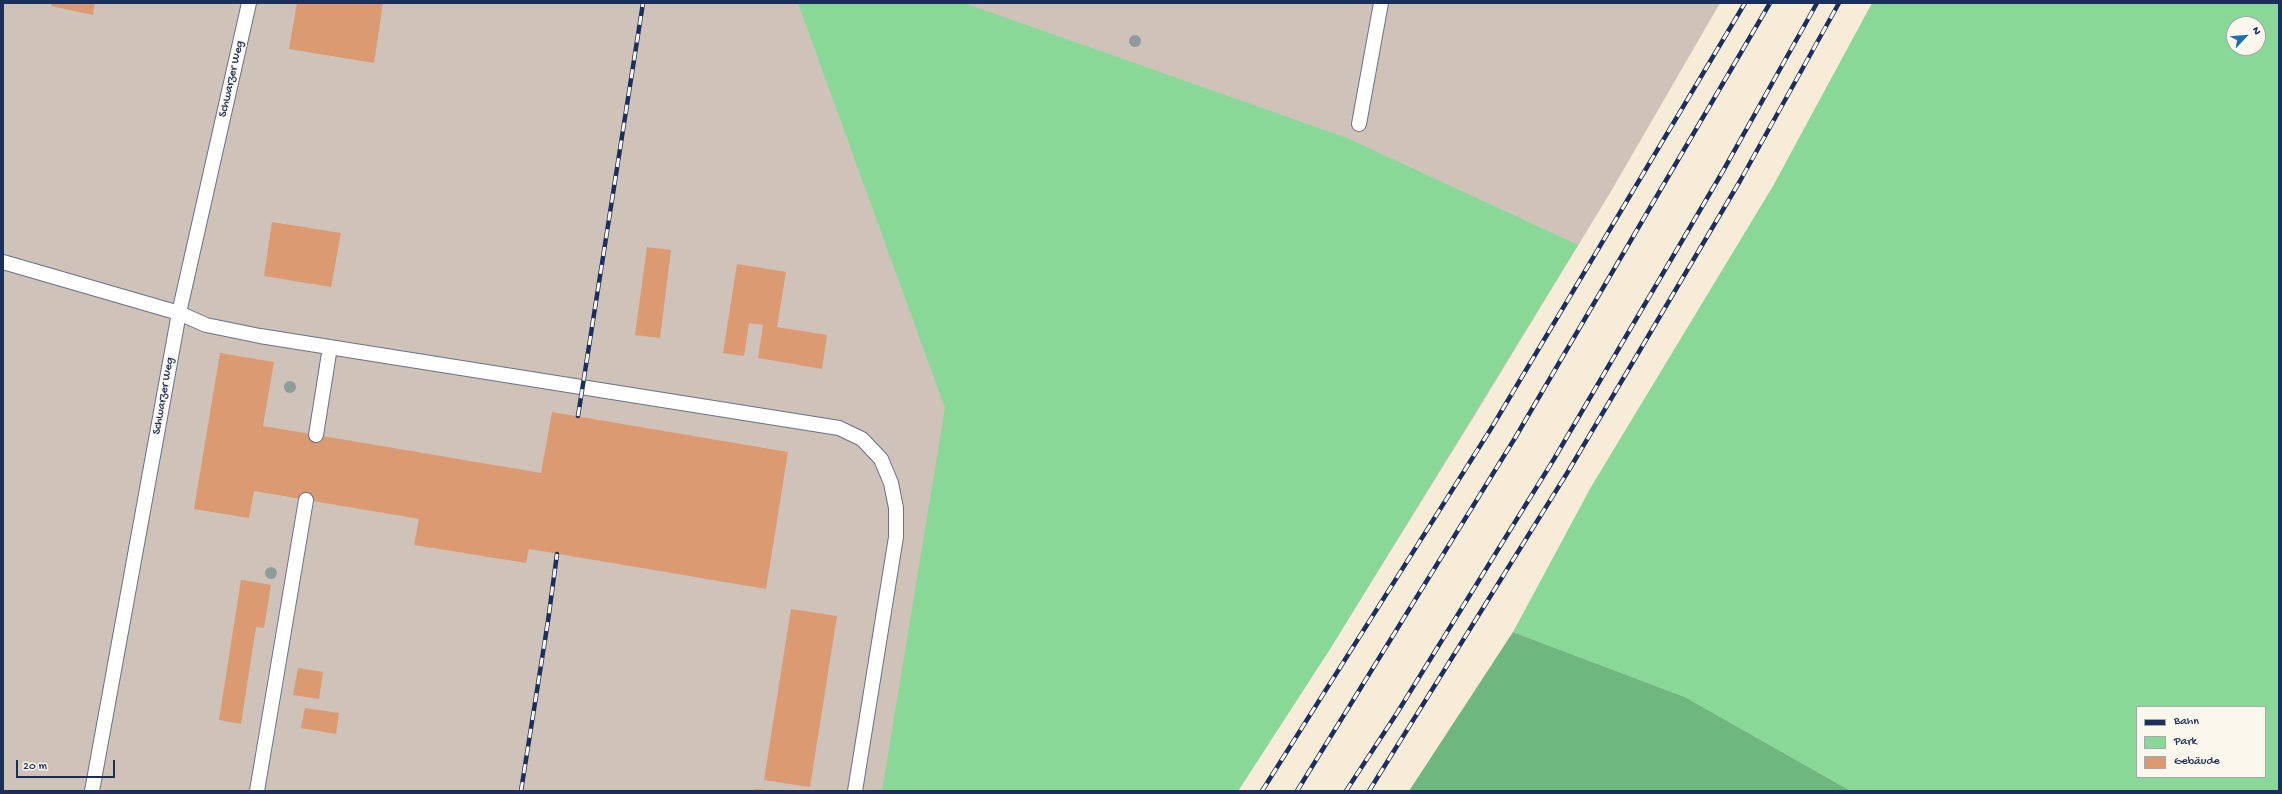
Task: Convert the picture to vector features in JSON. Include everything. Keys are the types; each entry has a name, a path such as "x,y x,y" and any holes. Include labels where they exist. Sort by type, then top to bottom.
{"lane":[{"name":"Schwarzer Weg","path":"92,791 179,313 249,3"},
{"path":"1359,124 1381,3"},
{"path":"3,262 179,313 206,325 330,347 583,385 840,428 862,439 881,459 891,483 896,508 896,537 855,791"},
{"path":"316,435 330,347"},
{"path":"258,791 306,500"}],"shaded area":[{"path":"3,3 1720,3 1610,193 1478,410 1330,649 1238,791 3,791"}],"green space":[{"path":"798,3 964,3 1347,138 1578,245 1330,649 1238,791 882,791 945,408"},
{"path":"1872,3 2279,3 2279,791 1851,791 1685,697 1513,632 1591,487 1773,186"},
{"path":"1513,632 1685,697 1851,791 1409,791"}],"building":[{"path":"52,3 95,3 93,15 51,6"},
{"path":"297,3 383,3 374,63 289,49"},
{"path":"272,222 341,233 331,287 264,276"},
{"path":"647,247 671,250 660,338 635,335"},
{"path":"737,264 786,272 777,327 827,335 822,369 758,358 763,325 749,323 744,356 723,353"},
{"path":"220,353 274,362 263,426 541,473 552,412 788,452 766,589 529,549 526,563 414,545 419,519 254,491 249,518 194,509"},
{"path":"241,580 271,585 264,628 256,627 241,724 219,720"},
{"path":"791,609 837,616 810,787 764,780"},
{"path":"298,668 323,672 319,699 293,695"},
{"path":"305,708 339,713 336,734 301,728"},
{"path":"755,789 766,790 766,791 755,791"}],"railway":[{"path":"578,416 643,3"},
{"path":"1262,791 1492,427 1745,3"},
{"path":"1297,791 1515,438 1770,3"},
{"path":"1346,791 1397,713 1554,459 1723,171 1817,3"},
{"path":"1369,791 1569,470 1740,181 1839,3"},
{"path":"521,791 557,554"}]}
